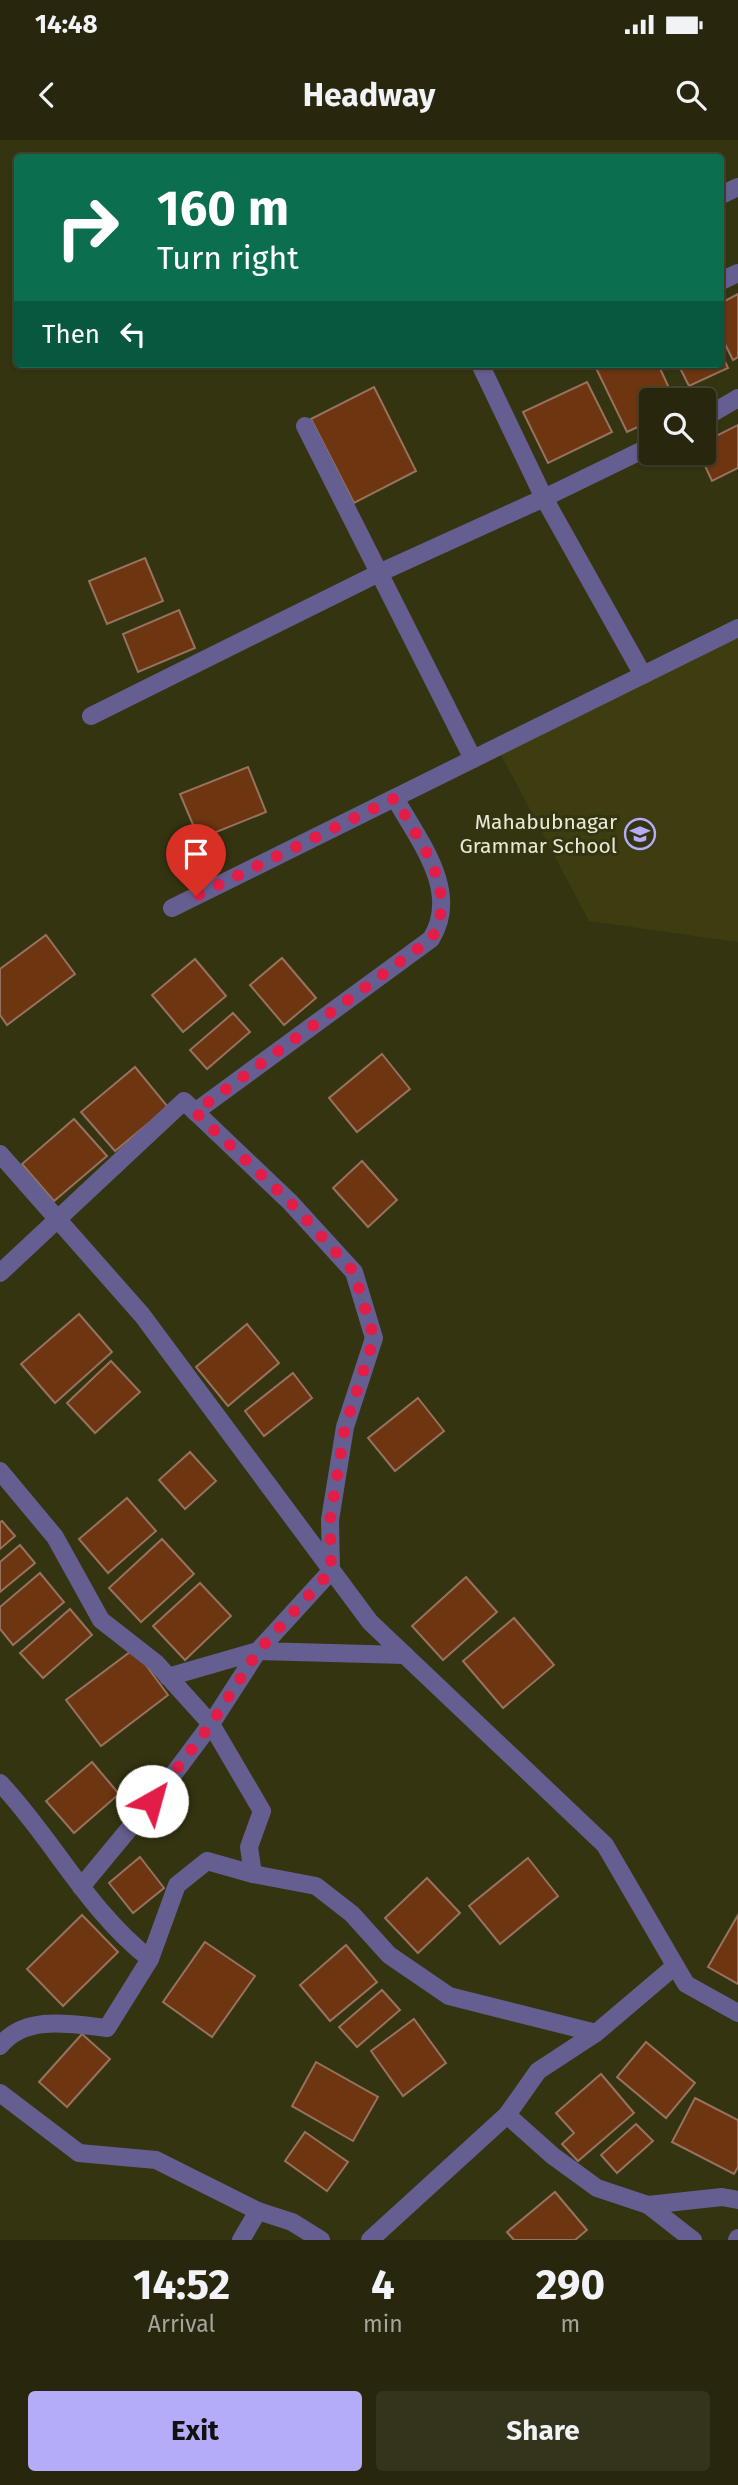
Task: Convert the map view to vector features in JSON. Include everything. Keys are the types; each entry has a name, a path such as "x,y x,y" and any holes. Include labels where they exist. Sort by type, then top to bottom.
{"street":[{"path":"482,368 544,498 643,675"},
{"path":"716,411 738,398"},
{"path":"305,426 473,759"},
{"path":"91,716 379,573 639,452"},
{"path":"172,908 738,628"},
{"path":"195,1112 431,939 435,933 444,906 439,877 395,798"},
{"path":"0,1273 184,1101 290,1202 354,1272 374,1338 345,1427 330,1520 331,1571 258,1651 211,1724 81,1887"},
{"path":"0,1154 142,1315 370,1622 605,1845 686,1984 738,2013"},
{"path":"0,1471 55,1537 101,1620 156,1663 211,1724 261,1811 249,1847 253,1874"},
{"path":"168,1677 258,1651 405,1655"},
{"path":"0,1783 16,1799 81,1887 126,1941 150,1959"},
{"path":"0,2046 30,2025 67,2023 107,2028 150,1959 177,1885 207,1861 253,1874 316,1886 352,1914 389,1955 449,1996 596,2034"},
{"path":"370,2240 507,2115 538,2071 596,2034 675,1966"},
{"path":"0,2093 79,2152 156,2160 258,2211 292,2222 321,2240"},
{"path":"507,2115 552,2156 597,2188 648,2205 693,2240"},
{"path":"648,2205 722,2197 738,2200"},
{"path":"241,2240 258,2211"}],"shaded area":[{"name":"Mahabubnagar Grammar School","path":"738,635 738,942 589,921 497,747"}],"building":[{"path":"738,294 738,357 733,360 724,342 724,301"},
{"path":"724,359 728,368 689,386 680,368 724,368"},
{"path":"596,368 660,368 669,388 639,388 639,426 627,432"},
{"path":"587,382 612,432 548,463 523,412"},
{"path":"374,387 416,471 354,503 311,419"},
{"path":"738,425 738,468 712,481 705,465 716,465 716,436"},
{"path":"145,558 163,601 107,624 89,581"},
{"path":"179,610 195,648 138,672 123,634"},
{"path":"248,767 266,812 199,839 180,794"},
{"path":"46,935 75,974 7,1025 0,1015 0,969"},
{"path":"282,958 316,998 284,1025 250,985"},
{"path":"195,959 226,996 183,1032 152,995"},
{"path":"233,1013 250,1032 207,1069 190,1050"},
{"path":"382,1054 410,1089 357,1132 329,1098"},
{"path":"135,1067 168,1107 115,1151 81,1112"},
{"path":"74,1119 107,1156 54,1201 22,1164"},
{"path":"362,1161 397,1200 368,1227 333,1188"},
{"path":"79,1314 112,1352 55,1403 21,1364"},
{"path":"247,1324 279,1363 228,1406 196,1367"},
{"path":"111,1361 140,1392 95,1433 67,1403"},
{"path":"293,1373 312,1398 264,1436 245,1411"},
{"path":"418,1398 444,1431 395,1471 368,1438"},
{"path":"190,1452 216,1481 185,1509 159,1480"},
{"path":"127,1498 156,1531 108,1573 79,1539"},
{"path":"0,1522 15,1536 0,1549"},
{"path":"162,1539 194,1574 141,1622 109,1588"},
{"path":"20,1545 35,1563 0,1592 0,1562"},
{"path":"40,1573 64,1602 13,1645 0,1629 0,1607"},
{"path":"466,1577 497,1612 443,1660 412,1626"},
{"path":"200,1583 231,1616 185,1660 153,1626"},
{"path":"70,1609 92,1635 43,1678 20,1653"},
{"path":"514,1618 554,1665 503,1708 463,1661"},
{"path":"134,1649 168,1695 101,1746 66,1700"},
{"path":"92,1762 119,1794 74,1833 46,1801"},
{"path":"140,1857 164,1888 133,1913 109,1883"},
{"path":"528,1858 558,1896 500,1944 469,1906"},
{"path":"427,1878 460,1913 418,1953 385,1918"},
{"path":"82,1915 118,1952 63,2006 27,1969"},
{"path":"738,1915 738,1984 708,1967"},
{"path":"205,1942 255,1976 212,2037 163,2002"},
{"path":"346,1945 377,1982 330,2021 300,1985"},
{"path":"382,1990 400,2010 357,2047 339,2027"},
{"path":"414,2019 446,2063 403,2096 371,2051"},
{"path":"82,2034 110,2059 67,2107 39,2082"},
{"path":"646,2042 695,2083 666,2118 617,2077"},
{"path":"316,2062 378,2097 353,2141 292,2106"},
{"path":"601,2074 634,2113 578,2161 562,2144 574,2133 556,2113"},
{"path":"695,2098 738,2120 738,2167 734,2174 672,2142"},
{"path":"636,2124 653,2141 617,2173 601,2155"},
{"path":"305,2132 348,2162 327,2191 285,2161"},
{"path":"555,2192 587,2230 575,2240 514,2240 507,2232"}],"place":[{"name":"Mahabubnagar Grammar School","path":"640,834"}],"route":[{"path":"152,1801 211,1724 258,1651 331,1571 330,1520 345,1427 374,1338 354,1272 290,1202 195,1112 431,939 439,927 444,906 439,877 395,798 196,896"}]}
